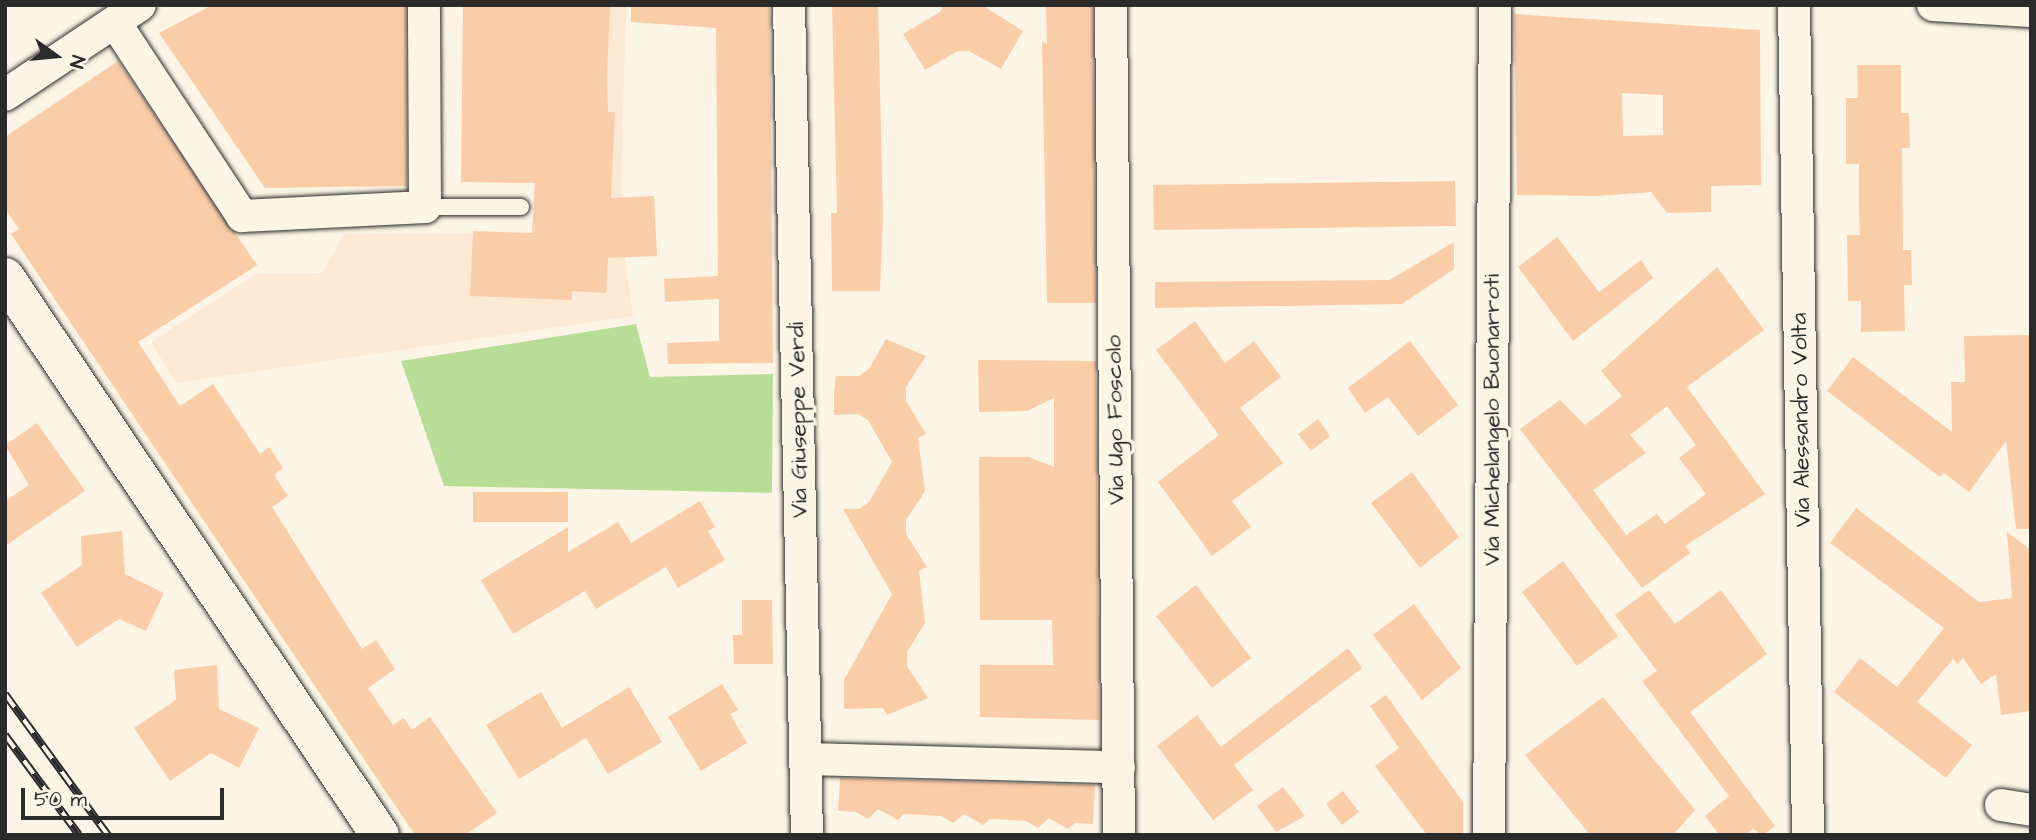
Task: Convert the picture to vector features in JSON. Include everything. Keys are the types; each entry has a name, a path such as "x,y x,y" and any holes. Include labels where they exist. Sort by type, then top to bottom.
{"main road":[{"path":"5,277 380,835"}],"street":[{"path":"5,95 128,15 242,216 425,207 424,5"},
{"name":"Via Giuseppe Verdi","path":"789,5 807,835"},
{"name":"Via Ugo Foscolo","path":"1111,5 1119,835"},
{"name":"Via Michelangelo Buonarroti","path":"1489,835 1495,5"},
{"name":"Via Alessandro Volta","path":"1794,5 1808,835"},
{"path":"1933,5 2031,11"},
{"path":"805,760 1119,768"}],"lane":[{"path":"425,207 521,207"}],"shaded area":[{"path":"561,5 626,5 620,224 633,316 176,383 151,342 256,274 322,273 344,234 532,233 537,140"}],"green space":[{"path":"636,324 650,377 773,374 772,493 444,486 401,361"}],"building":[{"path":"212,5 406,5 407,186 265,188 159,33"},
{"path":"463,5 610,5 608,112 615,112 611,198 654,196 657,256 608,258 606,293 572,291 572,300 470,296 473,231 532,233 535,183 461,182"},
{"path":"631,5 770,5 773,363 668,364 667,343 719,341 719,299 665,302 664,279 718,276 716,28 631,22"},
{"path":"832,5 878,5 883,217 880,291 832,291 831,213 837,213"},
{"path":"944,5 982,5 1023,31 1001,69 969,51 958,51 925,70 903,34 940,12"},
{"path":"1046,5 1093,5 1096,303 1047,303 1042,41 1047,44"},
{"path":"1514,14 1760,30 1761,185 1711,186 1711,212 1667,213 1651,192 1598,196 1517,195","holes":["1622,93 1663,95 1663,135 1623,136"]},
{"path":"118,61 257,265 138,342 180,406 213,384 260,454 269,447 283,468 274,475 288,496 272,507 362,649 376,640 395,669 368,688 393,725 404,718 412,730 430,717 497,813 465,835 415,835 11,234 19,229 5,209 5,137"},
{"path":"1857,65 1901,65 1901,113 1909,113 1910,148 1902,148 1903,250 1911,250 1912,285 1904,285 1905,331 1861,332 1861,301 1848,301 1847,235 1860,235 1859,164 1846,164 1846,98 1858,98"},
{"path":"1455,181 1456,226 1154,230 1153,185"},
{"path":"1557,237 1599,292 1641,260 1653,278 1573,341 1518,267"},
{"path":"1454,242 1454,269 1402,304 1155,308 1155,282 1389,280"},
{"path":"1717,267 1764,330 1687,387 1765,494 1685,546 1690,553 1642,588 1520,429 1560,400 1585,425 1622,396 1601,371","holes":["1667,406 1696,445 1679,458 1706,494 1665,524 1657,514 1626,535 1593,490 1646,453 1630,435"]},
{"path":"1195,321 1225,363 1254,341 1281,377 1240,408 1283,463 1232,501 1251,527 1212,556 1158,482 1219,435 1156,350"},
{"path":"2031,335 2031,529 2016,529 2006,441 1969,492 1944,473 1940,477 1827,391 1853,357 1952,432 1951,382 1965,382 1964,336"},
{"path":"886,339 926,356 906,387 906,401 926,434 918,438 925,491 906,520 906,534 927,567 919,571 925,623 907,652 907,666 928,698 887,715 883,708 844,709 844,680 892,594 843,509 859,509 869,502 892,462 868,420 858,414 834,415 836,376 859,376 869,369"},
{"path":"1410,341 1458,405 1418,436 1388,397 1365,413 1348,388"},
{"path":"978,360 1096,361 1099,720 980,717 980,665 1053,665 1052,620 980,620 979,457 1029,457 1054,467 1054,398 1027,411 979,412"},
{"path":"1318,419 1330,436 1311,451 1298,434"},
{"path":"37,423 85,491 5,546 5,501 29,485 5,445"},
{"path":"1412,472 1459,537 1420,568 1371,503"},
{"path":"473,492 568,492 568,522 473,522"},
{"path":"700,501 715,527 708,531 725,560 678,588 666,567 596,609 585,591 513,634 481,580 568,527 568,552 618,522 631,543"},
{"path":"1856,508 1979,602 2012,598 2007,532 2031,550 2031,711 2001,715 1996,674 1981,684 1963,658 1958,664 1953,659 1917,702 1972,745 1946,778 1834,692 1860,658 1897,687 1944,628 1830,543"},
{"path":"122,531 125,574 164,593 146,631 119,619 77,647 41,593 82,565 81,536"},
{"path":"1563,561 1618,636 1577,666 1522,592"},
{"path":"1196,585 1251,658 1212,688 1156,616"},
{"path":"1649,590 1675,624 1721,590 1767,654 1690,712 1775,826 1763,835 1753,829 1745,835 1719,835 1705,816 1729,796 1642,681 1657,671 1615,615"},
{"path":"742,600 772,600 773,664 734,664 733,635 742,635"},
{"path":"1414,604 1461,668 1422,700 1373,635"},
{"path":"1348,648 1362,668 1234,765 1253,790 1213,820 1157,746 1197,715 1221,747"},
{"path":"217,665 219,709 259,728 239,768 211,753 170,781 134,728 176,700 174,670"},
{"path":"722,684 738,710 730,714 747,743 701,771 668,717"},
{"path":"629,687 662,742 608,774 586,738 519,779 486,725 541,692 562,728"},
{"path":"1386,695 1463,802 1463,835 1427,835 1375,766 1399,748 1370,706"},
{"path":"1603,697 1695,810 1673,835 1590,835 1525,755"},
{"path":"840,778 1095,785 1093,824 1075,823 1068,829 1049,818 1038,828 1026,821 990,819 983,825 964,814 953,823 941,816 904,814 898,820 878,809 868,819 856,812 838,811"},
{"path":"1283,787 1305,816 1276,832 1257,806"},
{"path":"1343,791 1359,812 1342,825 1326,804"}],"railway":[{"path":"5,694 108,835"},
{"path":"5,735 79,835"}]}
